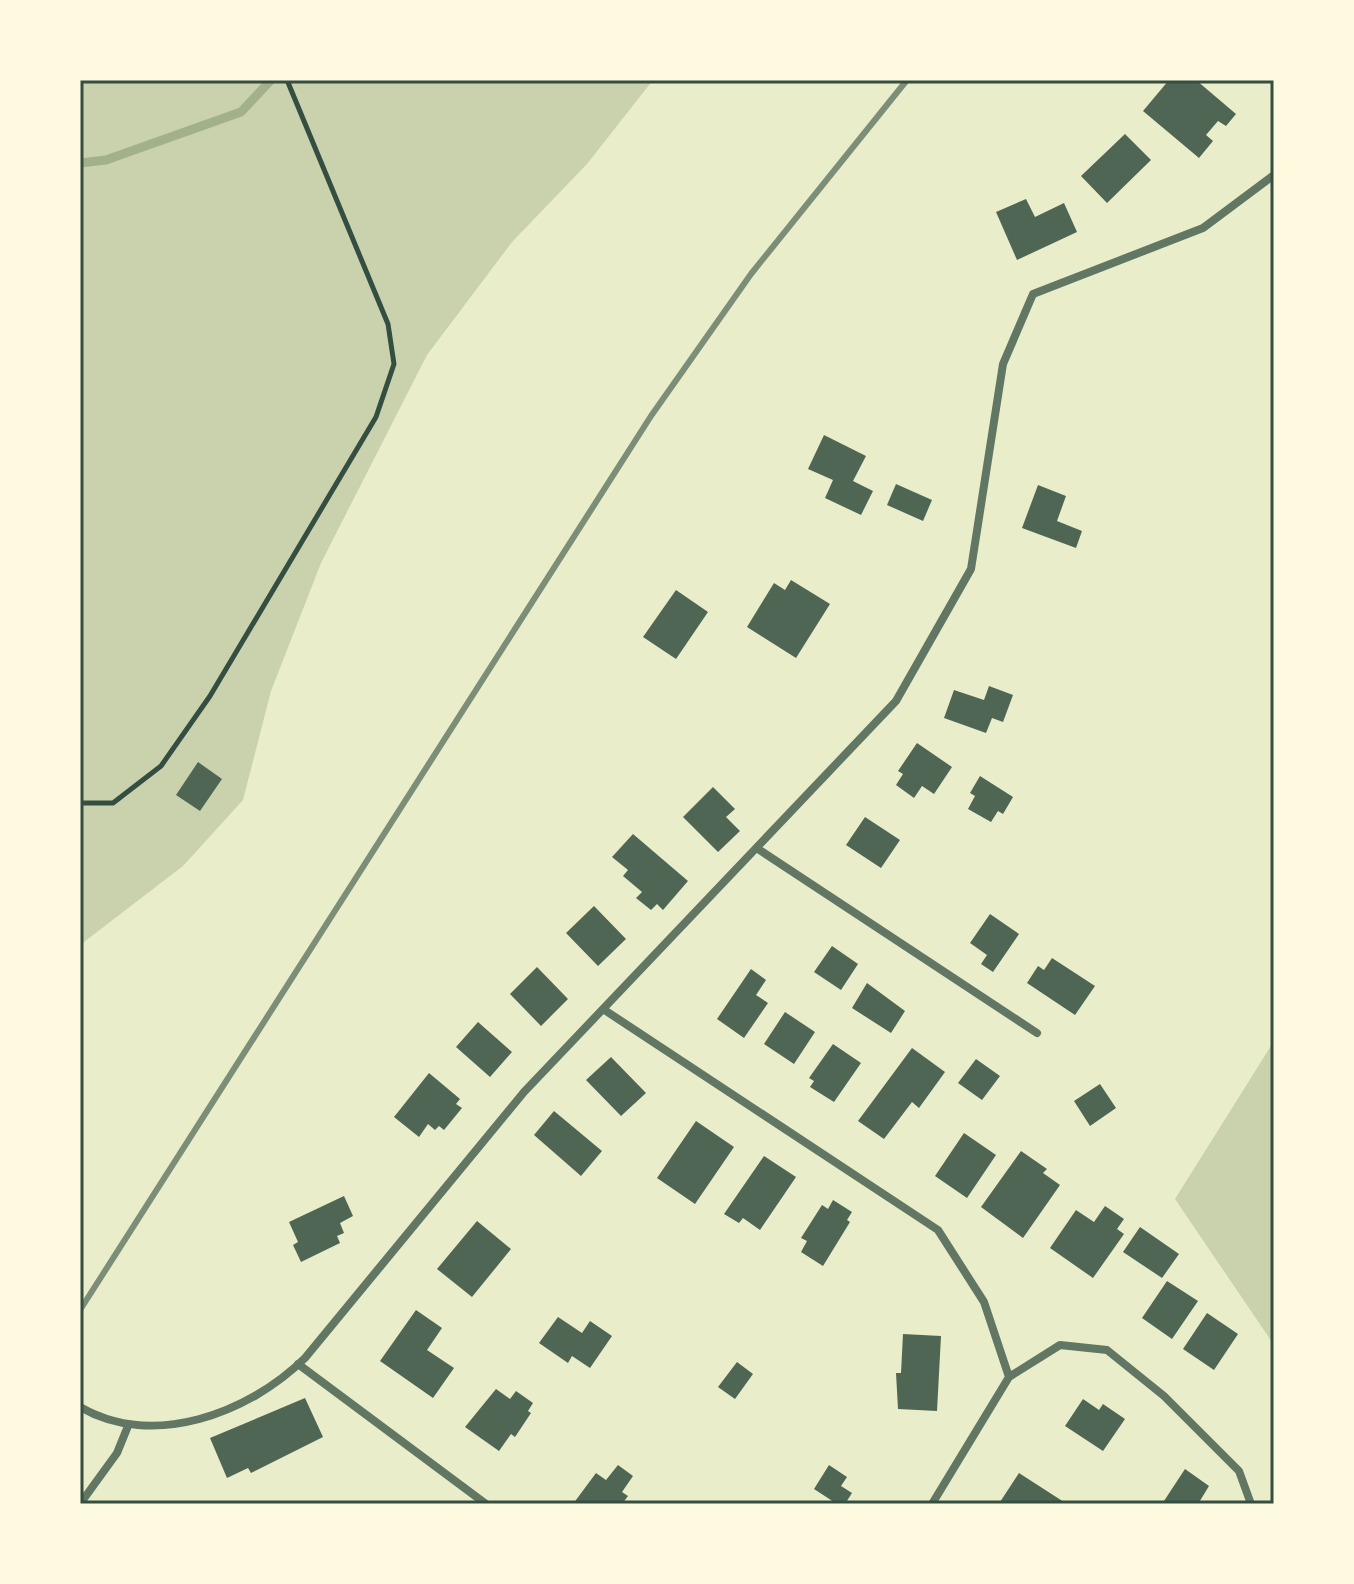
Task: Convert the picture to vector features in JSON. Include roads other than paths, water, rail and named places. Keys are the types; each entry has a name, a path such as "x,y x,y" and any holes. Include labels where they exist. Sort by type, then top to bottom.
{"street":[{"path":"80,1407 128,1426 160,1427 197,1419 265,1391 298,1364 499,1122 896,701 971,569 1003,364 1033,294 1203,228 1274,175"},
{"path":"758,849 1037,1033"},
{"path":"603,1009 938,1230 984,1302 1009,1377"},
{"path":"932,1504 1009,1377 1060,1345 1107,1350 1164,1396 1239,1471 1251,1504"},
{"path":"298,1364 486,1504"},
{"path":"80,1504 117,1453 128,1426"}],"waterway":[{"path":"80,163 106,160 241,112 271,80"}],"railway":[{"path":"80,1310 651,416 751,274 907,80"}]}
